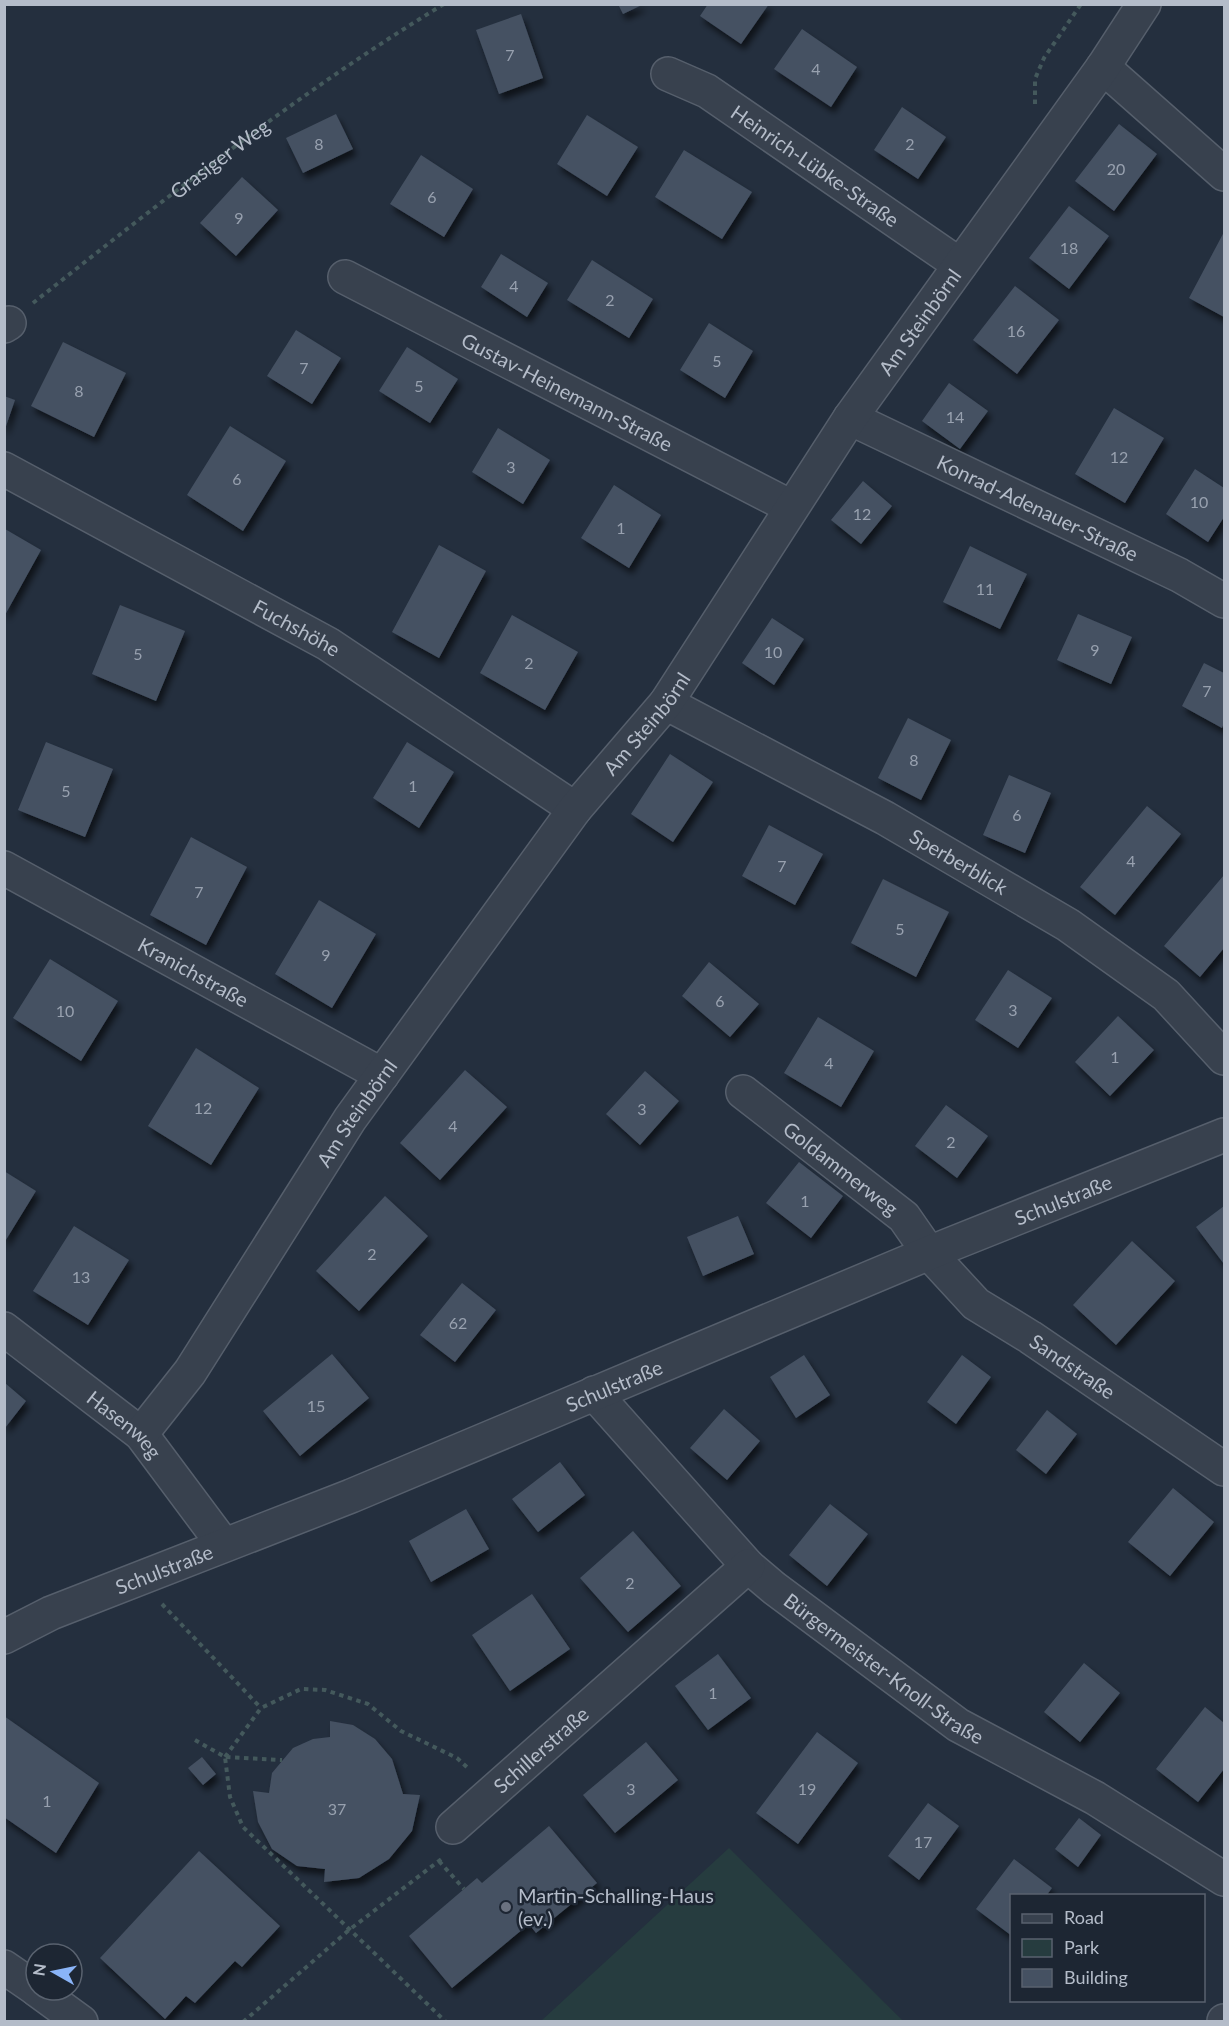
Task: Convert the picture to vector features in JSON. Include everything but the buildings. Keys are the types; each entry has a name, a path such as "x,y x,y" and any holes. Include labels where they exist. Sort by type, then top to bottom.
{"street":[{"name":"Am Steinbörnl","path":"141,1434 190,1372 350,1119 575,809 666,703 850,418 1103,67 1144,4"},
{"path":"1103,67 1224,174"},
{"name":"Heinrich-Lübke-Straße","path":"668,74 707,91 960,265"},
{"name":"Gustav-Heinemann-Straße","path":"345,277 791,507"},
{"name":"Konrad-Adenauer-Straße","path":"850,418 1179,575 1224,601"},
{"name":"Fuchshöhe","path":"4,469 328,644 575,809"},
{"name":"Sperberblick","path":"666,703 885,818 1068,925 1166,995 1224,1058"},
{"name":"Kranichstraße","path":"4,868 382,1075"},
{"name":"Goldammerweg","path":"743,1092 904,1217 929,1252"},
{"name":"Schulstraße","path":"4,1637 51,1613 351,1496 929,1252 1224,1135"},
{"name":"Sandstraße","path":"929,1252 976,1304 1030,1337 1224,1469"},
{"name":"Hasenweg","path":"4,1329 141,1434 223,1544"},
{"name":"Bürgermeister-Knoll-Straße","path":"594,1393 748,1566 957,1725 1095,1798 1224,1879"},
{"name":"Schillerstraße","path":"453,1827 748,1566"},
{"path":"4,1967 24,1981"},
{"path":"53,2002 81,2022"}],"path":[{"name":"Grasiger Weg","path":"7,325 201,170 391,37 444,4"},
{"path":"1046,146 1035,116 1035,79 1044,58 1081,4"},
{"path":"138,1579 261,1708"},
{"path":"446,2022 243,1827 230,1797 225,1756 261,1708 301,1689 324,1690 368,1704 401,1731 457,1758 493,1792"},
{"path":"195,1740 225,1756 282,1760"},
{"path":"243,2022 349,1930 460,1845 453,1827"},
{"path":"439,1861 464,1890"}],"green space":[{"path":"729,1848 903,2021 541,2021"}],"place":[{"name":"Martin-Schalling-Haus (ev.)","path":"506,1907"}]}
